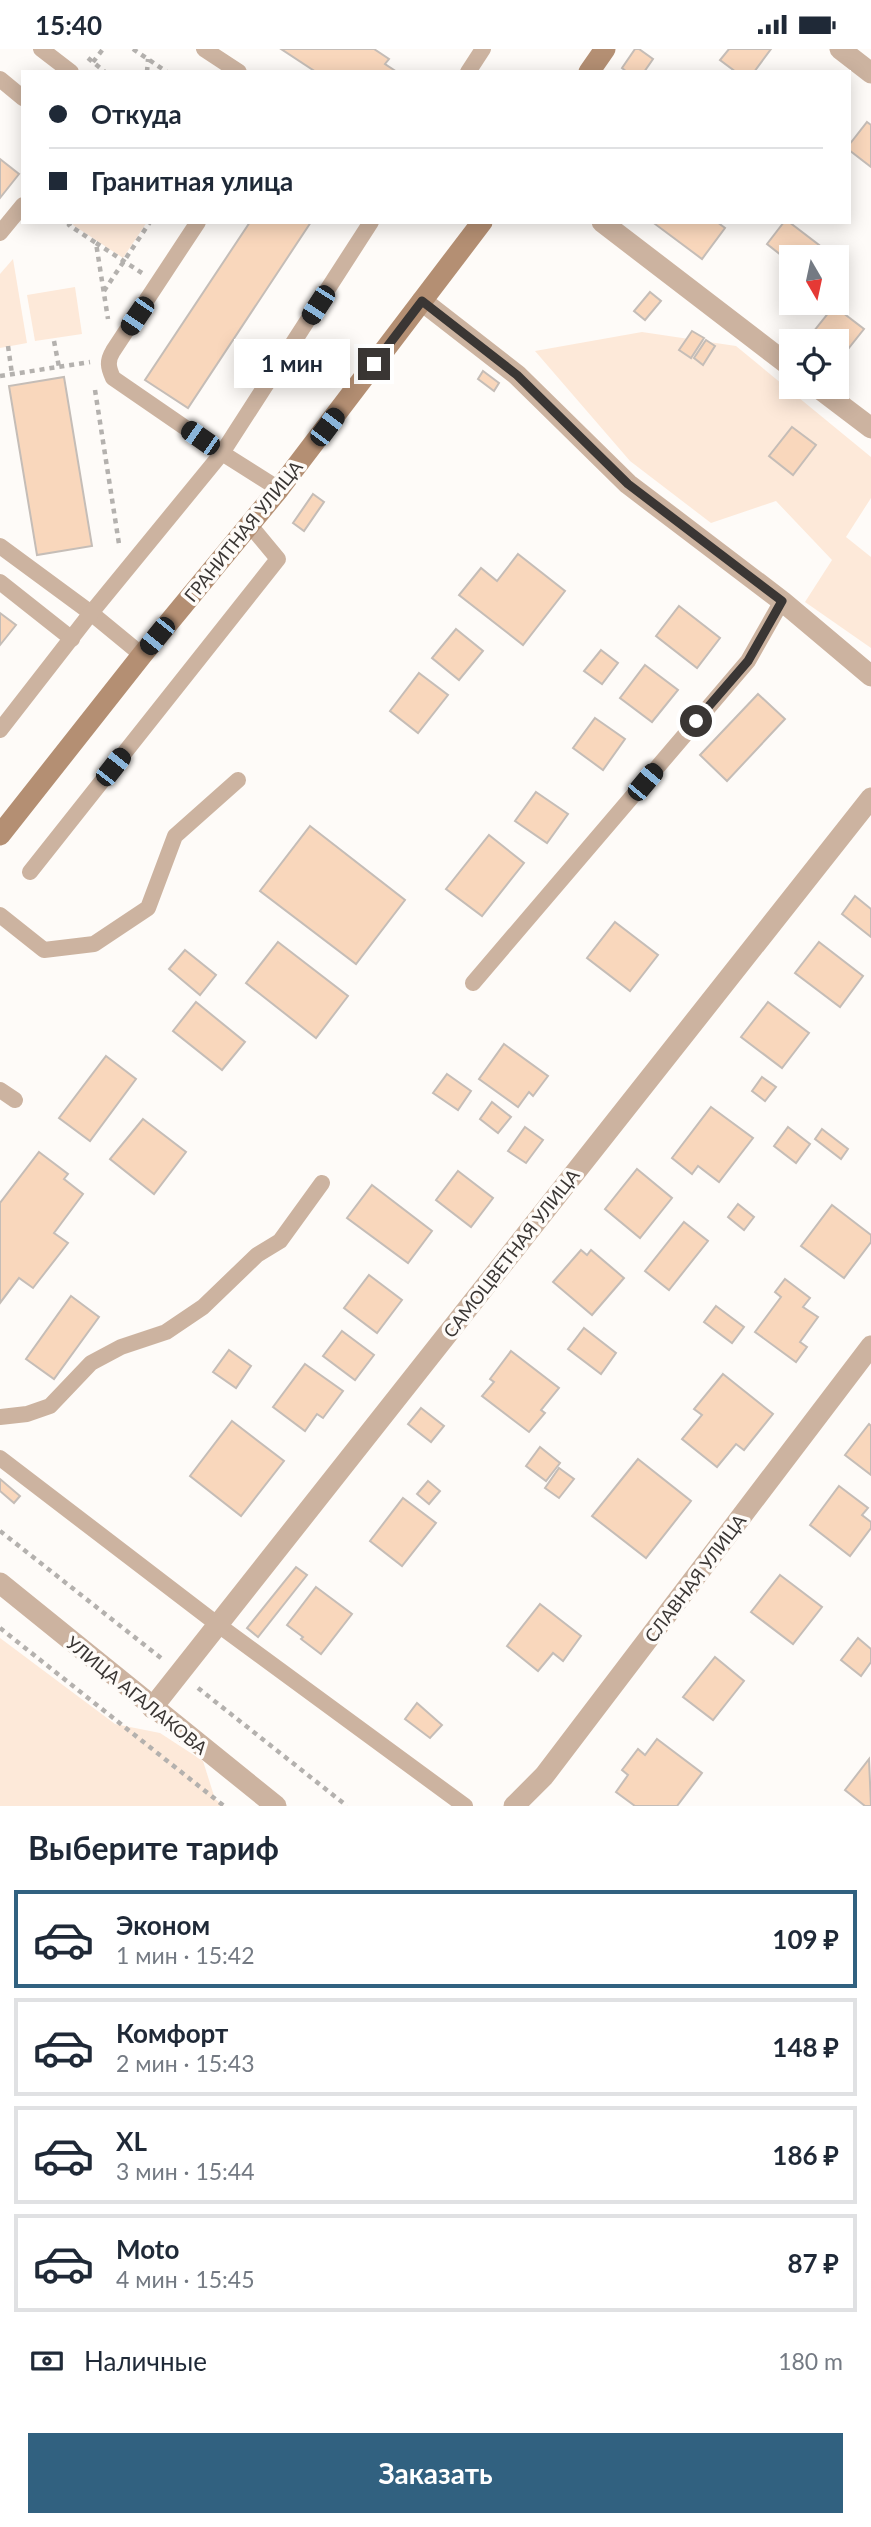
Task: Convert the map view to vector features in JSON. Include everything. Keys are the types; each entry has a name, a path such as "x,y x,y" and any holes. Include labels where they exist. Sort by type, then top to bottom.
{"street":[{"path":"590,70 605,49"},
{"path":"840,49 871,73"},
{"name":"ГРАНИТНАЯ УЛИЦА","path":"0,835 142,655 279,489 480,224"},
{"path":"605,224 779,358"},
{"path":"422,301 517,375 628,484 782,601 871,676"},
{"path":"833,399 871,428"},
{"name":"САМОЦВЕТНАЯ УЛИЦА","path":"152,1708 871,798"},
{"name":"СЛАВНАЯ УЛИЦА","path":"514,1806 544,1776 871,1346"},
{"name":"УЛИЦА АГАЛАКОВА","path":"0,1583 276,1806"}],"lane":[{"path":"41,49 68,70"},
{"path":"204,49 236,70"},
{"path":"469,70 482,49"},
{"path":"0,79 21,96"},
{"path":"0,233 21,207"},
{"path":"197,224 111,355 109,369 114,378 279,489"},
{"path":"0,730 91,613 222,453 370,224"},
{"path":"30,872 278,559 249,524"},
{"path":"0,546 91,613 142,655"},
{"path":"0,582 72,639"},
{"path":"473,983 748,661 782,601"},
{"path":"0,915 44,950 94,944 148,908 175,836 238,780"},
{"path":"0,1090 15,1100"},
{"path":"0,1417 51,1406 91,1363 121,1347 166,1332 203,1307 257,1255 280,1241 322,1183"},
{"path":"0,1458 217,1624 465,1806"}],"path":[{"path":"86,70 103,49"},
{"path":"133,49 164,70"},
{"path":"147,70 148,59"},
{"path":"70,224 159,284"},
{"path":"104,291 149,224"},
{"path":"0,376 90,362 111,355 96,243"},
{"path":"54,341 59,367"},
{"path":"8,347 12,374"},
{"path":"90,362 92,375"},
{"path":"94,388 124,573"},
{"path":"0,1628 224,1806"}],"shaded area":[{"path":"73,224 146,224 123,258"},
{"path":"13,259 27,343 0,348 0,274"},
{"path":"75,287 82,334 35,341 27,295"},
{"path":"642,332 736,346 779,381 779,399 800,399 871,457 871,498 846,537 871,557 871,648 805,602 832,560 776,501 711,523 630,461 535,351"},
{"path":"0,1638 115,1724 160,1733 203,1761 215,1799 224,1806 0,1806"}],"building":[{"path":"281,49 374,49 389,59 385,64 394,70 313,70"},
{"path":"635,49 653,59 645,70 622,68"},
{"path":"729,49 771,49 755,70 733,70 720,60"},
{"path":"867,122 871,125 871,167 851,152 851,142"},
{"path":"0,159 19,174 0,198"},
{"path":"249,224 310,224 188,408 145,380"},
{"path":"655,224 720,224 725,228 702,259"},
{"path":"782,224 792,224 819,245 779,245 779,254 767,244"},
{"path":"650,292 661,301 645,320 634,311"},
{"path":"827,315 846,315 864,329 849,348 849,329 816,329"},
{"path":"692,331 704,338 691,358 679,350"},
{"path":"706,340 715,346 703,365 694,358"},
{"path":"483,371 499,383 494,391 478,379"},
{"path":"64,377 92,546 37,555 9,386"},
{"path":"792,427 816,445 793,475 769,456"},
{"path":"313,494 324,502 304,531 293,523"},
{"path":"518,554 565,591 523,645 459,595 481,568 497,581"},
{"path":"679,606 720,638 697,668 656,636"},
{"path":"0,613 16,625 0,645"},
{"path":"456,629 483,651 459,680 432,658"},
{"path":"601,650 618,663 602,684 584,671"},
{"path":"645,665 678,690 652,722 620,698"},
{"path":"419,673 448,695 418,733 390,711"},
{"path":"758,694 785,719 727,781 700,755"},
{"path":"595,718 625,739 603,770 573,748"},
{"path":"536,792 568,814 547,843 515,821"},
{"path":"310,826 405,900 356,964 260,891"},
{"path":"489,835 524,863 482,916 446,889"},
{"path":"855,896 871,909 871,937 842,914"},
{"path":"615,922 658,955 630,991 587,958"},
{"path":"278,942 348,996 316,1038 246,983"},
{"path":"819,942 863,976 840,1007 795,973"},
{"path":"185,950 216,975 200,995 169,969"},
{"path":"196,1002 245,1042 222,1070 173,1031"},
{"path":"768,1002 809,1033 782,1068 741,1037"},
{"path":"504,1044 548,1076 533,1096 529,1092 518,1107 479,1079"},
{"path":"106,1056 136,1079 90,1141 59,1118"},
{"path":"447,1074 471,1091 458,1110 433,1093"},
{"path":"762,1077 776,1087 765,1101 752,1091"},
{"path":"492,1102 511,1117 498,1133 480,1119"},
{"path":"711,1107 753,1138 719,1182 698,1166 692,1174 672,1158"},
{"path":"143,1119 186,1152 154,1194 110,1159"},
{"path":"525,1127 543,1140 526,1163 508,1151"},
{"path":"788,1127 810,1144 796,1163 774,1146"},
{"path":"822,1129 848,1149 841,1159 815,1139"},
{"path":"39,1152 68,1174 64,1179 83,1194 54,1233 68,1243 33,1288 19,1278 0,1303 0,1203"},
{"path":"637,1169 672,1198 640,1238 605,1209"},
{"path":"458,1171 493,1198 471,1227 436,1200"},
{"path":"372,1185 432,1231 408,1263 347,1218"},
{"path":"738,1204 754,1217 744,1230 728,1217"},
{"path":"832,1205 871,1235 871,1242 844,1278 801,1246"},
{"path":"684,1222 708,1241 669,1290 645,1271"},
{"path":"581,1250 587,1255 591,1250 624,1278 592,1315 553,1282"},
{"path":"369,1275 402,1300 377,1333 344,1308"},
{"path":"785,1279 810,1298 803,1307 818,1317 800,1342 807,1347 796,1362 755,1332 781,1297 775,1292"},
{"path":"71,1296 99,1317 54,1379 26,1359"},
{"path":"716,1306 744,1327 732,1343 704,1322"},
{"path":"584,1328 616,1353 601,1374 568,1349"},
{"path":"342,1331 374,1355 355,1380 323,1356"},
{"path":"229,1350 251,1366 236,1388 213,1372"},
{"path":"511,1351 559,1388 541,1410 545,1413 529,1432 482,1396 494,1382 490,1379"},
{"path":"305,1364 343,1391 323,1418 317,1414 305,1431 273,1407"},
{"path":"723,1374 773,1414 744,1450 736,1444 717,1467 682,1439 702,1415 694,1409"},
{"path":"421,1408 444,1426 431,1442 408,1424"},
{"path":"232,1421 284,1461 241,1516 190,1476"},
{"path":"869,1424 871,1426 871,1475 845,1455"},
{"path":"540,1447 560,1463 546,1481 526,1466"},
{"path":"638,1459 691,1501 646,1558 592,1516"},
{"path":"559,1468 574,1479 559,1498 545,1488"},
{"path":"0,1479 20,1496 14,1503 0,1491"},
{"path":"428,1481 440,1491 429,1504 417,1494"},
{"path":"839,1486 868,1508 862,1515 871,1522 871,1528 850,1556 810,1525"},
{"path":"403,1498 436,1523 402,1566 370,1541"},
{"path":"296,1567 307,1575 258,1637 247,1628"},
{"path":"780,1575 822,1607 793,1644 751,1612"},
{"path":"316,1587 352,1614 321,1654 287,1625"},
{"path":"540,1604 581,1636 563,1661 553,1653 538,1671 507,1646"},
{"path":"858,1638 871,1649 871,1662 861,1676 841,1660"},
{"path":"715,1657 744,1681 713,1720 683,1697"},
{"path":"417,1703 442,1725 430,1738 405,1719"},
{"path":"657,1739 702,1773 677,1806 635,1806 616,1792 628,1775 622,1770 638,1749 645,1755"},
{"path":"869,1759 871,1806 865,1806 845,1790"}],"route":[{"path":"374,364 422,301 517,375 628,484 782,601 748,661 696,721"}]}
